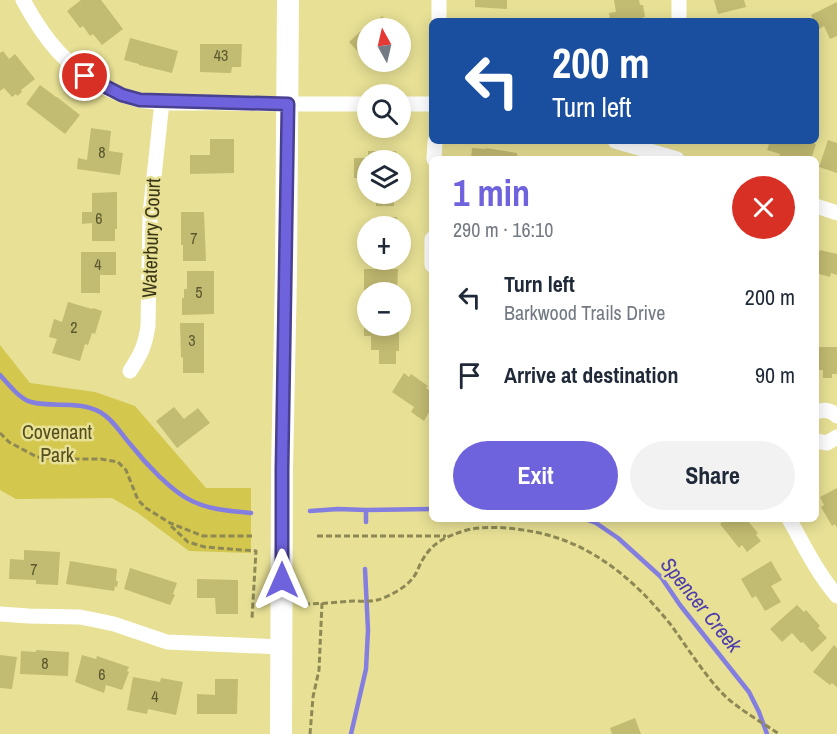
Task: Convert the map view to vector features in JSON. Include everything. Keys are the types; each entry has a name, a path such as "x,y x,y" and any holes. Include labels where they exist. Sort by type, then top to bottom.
{"main road":[{"path":"281,734 288,0"}],"street":[{"path":"22,0 50,42 70,64 85,76 122,95 140,100 162,102 357,104"},
{"path":"439,0 439,18"},
{"path":"679,0 679,18"},
{"name":"Waterbury Court","path":"130,371 145,344 148,326 150,214 162,102"},
{"path":"411,104 429,104"},
{"path":"625,144 667,156"},
{"path":"819,207 837,213"},
{"path":"819,411 831,411 837,416"},
{"path":"819,442 827,443 837,437"},
{"path":"791,522 826,584 837,596"},
{"path":"0,614 80,617 114,624 167,642 282,647"}],"path":[{"path":"0,433 9,442 37,457 101,459 118,462 126,470 138,500 146,508 165,520 203,536 252,536"},
{"path":"165,520 188,542 205,547 256,550 252,618"},
{"path":"304,604 378,600 403,587 413,578 422,560 434,544 448,536 486,528 525,530 547,534 568,541 610,564 642,593 670,625 721,692 779,734"},
{"path":"316,536 448,536"},
{"path":"310,734 313,697 319,670 322,603"}],"green space":[{"name":"Covenant Park","path":"0,345 30,383 95,392 135,406 206,488 251,488 251,553 189,551 138,513 112,498 16,499 0,490"}],"building":[{"path":"81,0 101,0 123,29 102,45 93,34 90,36 83,26 80,28 67,11"},
{"path":"475,0 507,0 507,9 475,7"},
{"path":"614,0 639,0 640,5 643,5 645,17 610,18 609,13 616,12"},
{"path":"714,0 744,0 746,7 718,14"},
{"path":"837,2 837,36 830,39 824,26 819,29 819,18 812,18 811,15"},
{"path":"357,34 357,51 349,42"},
{"path":"130,38 178,51 172,73 124,60"},
{"path":"200,44 242,44 241,67 232,67 231,73 200,72"},
{"path":"3,51 9,59 15,54 35,79 17,96 16,94 12,97 4,88 0,91 0,53"},
{"path":"40,85 80,115 65,134 26,104"},
{"path":"91,128 111,131 109,151 123,153 120,175 77,169 78,158 87,160"},
{"path":"210,139 234,139 234,173 190,174 190,155 210,155"},
{"path":"828,140 837,143 837,173 819,167"},
{"path":"769,144 816,144 812,156 779,156 780,154 767,150"},
{"path":"472,148 517,153 517,156 471,156"},
{"path":"354,158 357,158 357,178 354,178"},
{"path":"117,192 115,241 92,241 92,223 82,224 82,212 92,212 92,193"},
{"path":"376,204 394,204 394,206 376,206"},
{"path":"181,212 204,212 206,261 183,261"},
{"path":"820,250 837,254 837,275 831,273 830,277 819,274"},
{"path":"81,252 116,252 116,275 100,275 100,293 81,293"},
{"path":"364,270 398,270 397,282 364,282"},
{"path":"187,271 214,271 214,314 182,315 182,298 184,298 184,289 187,289"},
{"path":"68,302 102,311 95,334 92,333 88,345 85,344 80,361 52,353 57,339 49,337 54,319 62,322"},
{"path":"180,323 204,323 204,373 183,373"},
{"path":"371,336 399,336 396,364 379,364 379,350 371,350"},
{"path":"819,347 837,347 837,374 832,374 832,378 823,378 823,370 819,370"},
{"path":"404,373 409,377 411,374 428,386 426,388 429,390 429,412 424,421 411,412 414,407 392,392"},
{"path":"174,407 184,419 198,408 210,423 177,448 156,421"},
{"path":"837,488 837,528 835,524 832,526 821,507 824,505 820,497"},
{"path":"722,522 749,522 758,533 756,535 761,541 747,552 742,545 739,548 720,524"},
{"path":"24,550 60,552 58,585 36,584 36,580 9,579 10,559 24,560"},
{"path":"70,561 117,569 117,587 115,586 114,591 66,584"},
{"path":"771,561 782,580 771,586 781,602 765,611 756,596 752,598 741,579"},
{"path":"130,568 177,583 170,605 124,589"},
{"path":"197,579 238,580 238,614 216,614 215,598 197,598"},
{"path":"797,605 804,612 806,610 827,638 812,652 792,633 782,642 770,629"},
{"path":"834,645 837,648 837,687 832,683 830,685 813,672"},
{"path":"36,650 69,652 68,676 20,674 21,651 36,652"},
{"path":"0,655 17,657 12,689 0,688"},
{"path":"82,655 96,659 97,656 129,667 122,690 106,685 104,693 75,682"},
{"path":"133,677 160,682 161,678 183,682 176,715 148,709 147,714 127,710"},
{"path":"215,679 238,679 237,714 197,714 197,694 215,695"},
{"path":"635,718 641,734 612,734 610,728"}],"waterway":[{"name":"Spencer Creek","path":"0,375 18,395 31,402 83,406 105,415 151,468 184,497 213,508 251,513"},
{"name":"Spencer Creek","path":"310,511 429,509"},
{"path":"366,510 366,522"},
{"name":"Spencer Creek","path":"593,522 618,538 661,577 680,605 749,692 767,734"},
{"path":"351,734 366,669 368,630 365,569"}],"route":[{"path":"85,76 122,95 140,100 288,104 282,580"}]}
